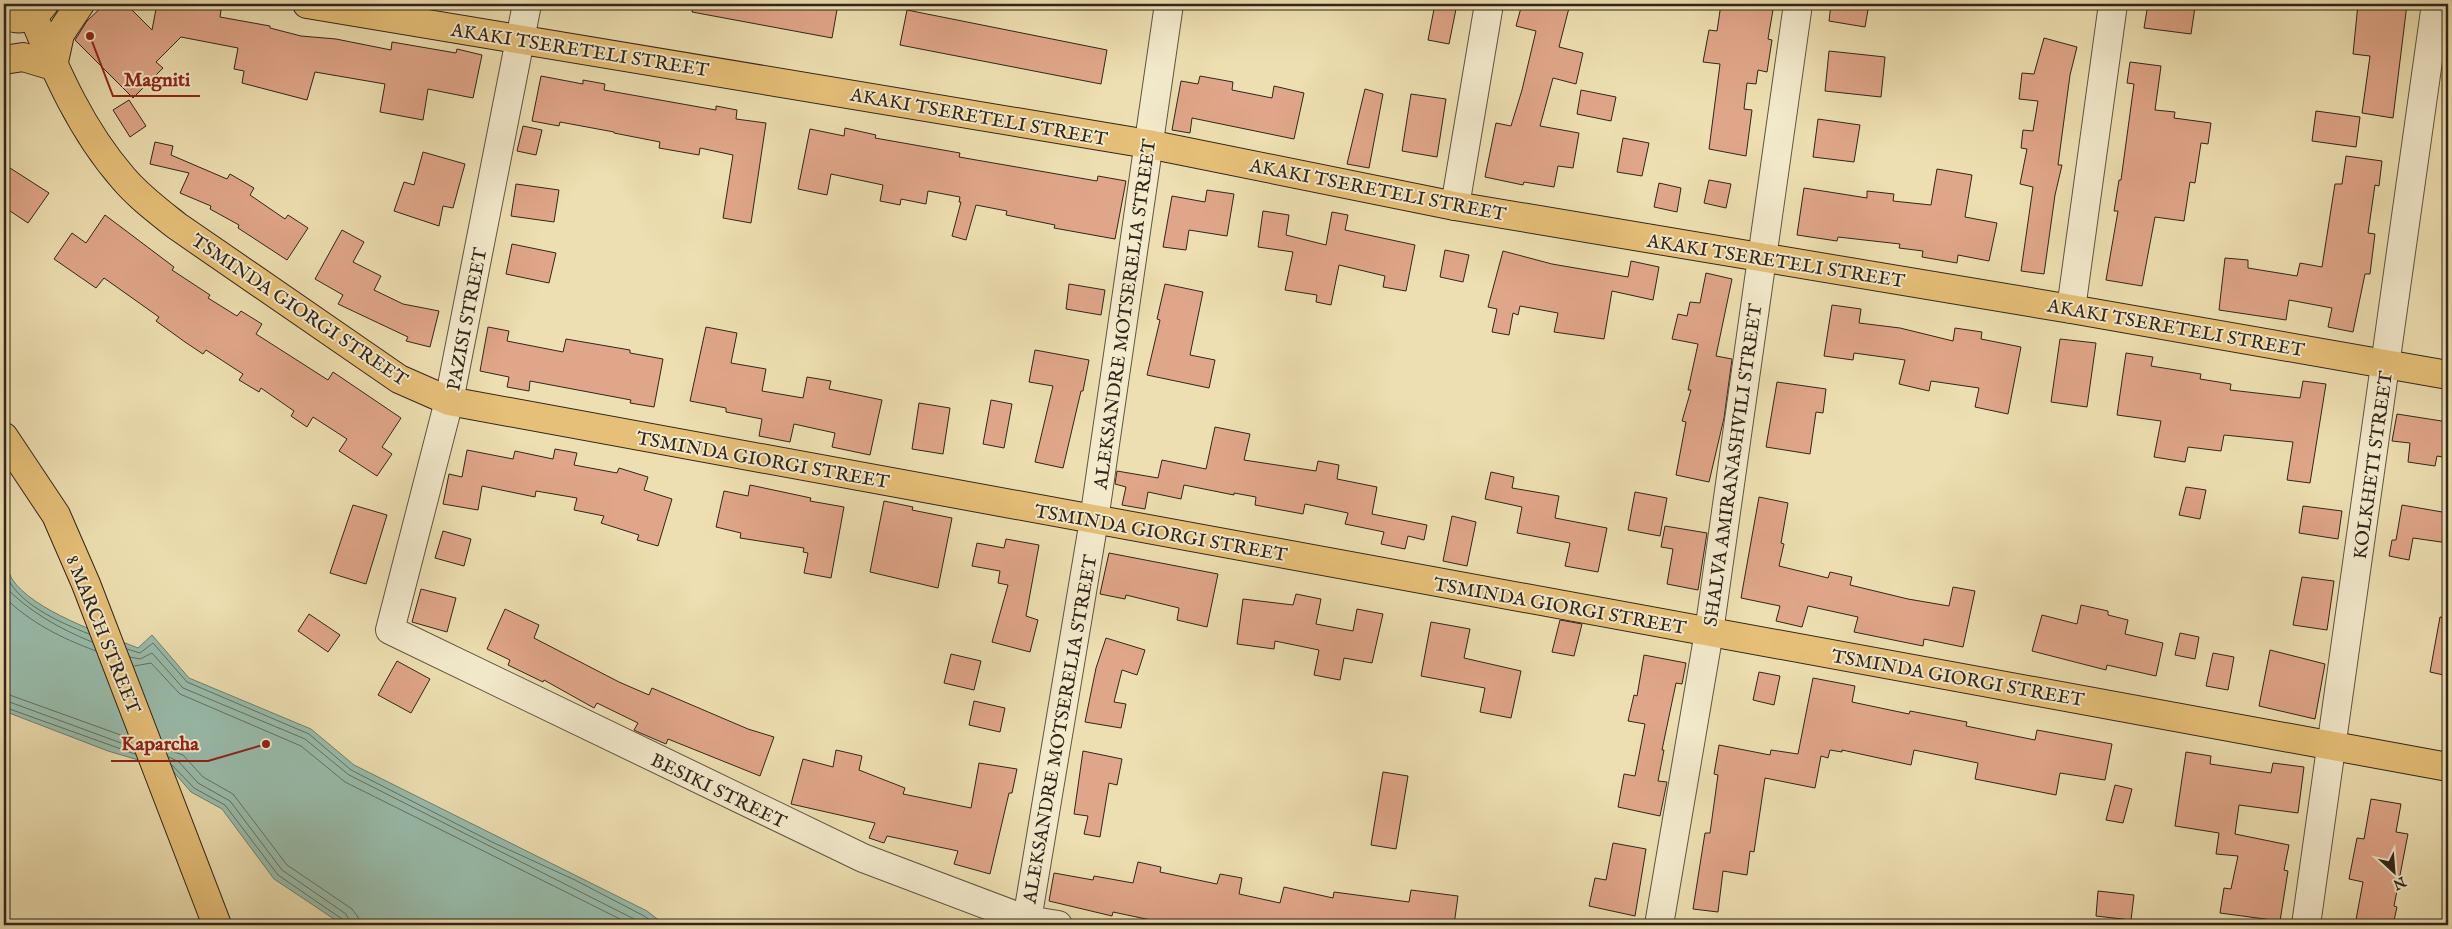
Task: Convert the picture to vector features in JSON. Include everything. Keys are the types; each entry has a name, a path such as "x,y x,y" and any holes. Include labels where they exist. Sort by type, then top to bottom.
{"main road":[{"path":"4,60 23,57 53,66 60,34 80,4"},
{"name":"AKAKI TSERETELI STREET","path":"307,4 1148,144 1455,206 1762,259 2071,309 2448,375"},
{"name":"TSMINDA GIORGI STREET","path":"20,18 53,66 81,120 122,178 150,206 399,379 450,401 2448,767"},
{"name":"8 MARCH STREET","path":"4,437 56,515 86,584 217,925"}],"street":[{"name":"PAZISI STREET","path":"390,630 450,401 527,4"},
{"name":"ALEKSANDRE MOTSERELIA STREET","path":"1026,920 1094,520 1170,4"},
{"path":"1455,206 1489,4"},
{"name":"SHALVA AMIRANASHVILI STREET","path":"1659,925 1709,632 1798,4"},
{"path":"2071,309 2113,4"},
{"name":"KOLKHETI STREET","path":"2306,925 2436,4"},
{"name":"BESIKI STREET","path":"390,630 863,858 1026,920 1058,925"}],"water":[{"path":"4,553 12,579 22,591 52,611 138,648 152,635 189,678 311,729 354,765 647,911 665,925 343,925 274,879 222,809 191,792 172,770 108,751 4,711"}],"building":[{"path":"105,4 126,4 152,30 157,4 190,4 221,10 220,17 270,26 270,28 301,36 336,39 391,50 392,42 456,53 457,49 482,55 473,98 428,89 423,120 380,112 385,84 315,72 307,100 242,83 244,71 234,69 238,48 181,37 156,62 163,68 133,98 75,40 87,21"},
{"path":"693,4 838,4 832,38 692,12"},
{"path":"1435,4 1457,4 1449,44 1428,40"},
{"path":"1522,4 1570,4 1559,47 1583,53 1576,84 1553,78 1540,126 1579,133 1573,168 1558,166 1554,187 1524,182 1523,185 1485,177 1496,123 1511,126 1536,31 1516,26"},
{"path":"1721,4 1774,4 1768,39 1772,40 1767,72 1758,70 1756,84 1747,83 1744,109 1752,110 1746,156 1709,149 1720,64 1703,62 1709,30 1717,31"},
{"path":"1831,4 1869,4 1865,27 1829,21"},
{"path":"2148,4 2195,7 2191,34 2144,28"},
{"path":"2358,4 2407,4 2393,118 2362,113 2370,56 2353,54"},
{"path":"907,10 1107,50 1101,84 900,45"},
{"path":"2044,38 2077,47 2070,75 2058,165 2062,165 2055,195 2044,274 2021,271 2033,187 2020,184 2027,149 2021,148 2023,130 2033,131 2038,101 2019,99 2022,73 2034,74"},
{"path":"1829,51 1885,57 1881,97 1825,91"},
{"path":"2130,62 2161,66 2155,110 2175,112 2174,118 2211,123 2208,144 2201,143 2195,183 2190,182 2184,221 2155,217 2142,286 2106,280 2118,211 2114,211 2119,180 2121,180 2134,84 2127,83"},
{"path":"541,76 583,84 583,80 605,84 604,90 716,110 716,106 737,110 736,119 766,123 751,223 723,218 733,155 700,148 699,155 659,148 660,142 614,132 560,122 559,126 532,121"},
{"path":"1200,76 1233,82 1232,90 1272,98 1274,86 1304,93 1294,139 1192,118 1190,133 1172,130 1181,81 1198,84"},
{"path":"1365,89 1383,94 1369,168 1347,164"},
{"path":"1581,90 1616,97 1611,121 1577,114"},
{"path":"1411,94 1446,99 1437,157 1402,151"},
{"path":"129,100 146,126 130,137 113,110"},
{"path":"2316,111 2360,117 2356,147 2312,141"},
{"path":"1818,119 1860,125 1854,162 1813,157"},
{"path":"523,126 542,130 536,155 517,151"},
{"path":"845,128 876,135 875,138 960,153 959,157 1097,181 1098,176 1126,181 1115,239 1054,228 1055,225 1006,215 1007,211 976,205 966,240 952,236 961,202 959,202 960,197 928,191 926,204 901,199 900,205 880,201 883,185 831,174 827,195 798,189 810,129 844,136"},
{"path":"1623,138 1649,143 1642,176 1617,172"},
{"path":"155,142 173,146 171,155 227,179 230,174 254,188 250,195 285,219 288,215 308,228 287,260 238,228 239,225 210,209 211,206 180,193 189,173 150,164"},
{"path":"423,152 465,164 453,208 443,206 439,226 394,211 404,182 414,185"},
{"path":"2346,156 2382,161 2379,186 2375,185 2368,233 2375,234 2370,274 2365,274 2353,332 2328,327 2332,308 2289,300 2286,320 2219,310 2225,258 2248,260 2248,268 2297,276 2300,263 2322,267 2335,184 2342,184"},
{"path":"10,168 49,193 28,223 4,207 4,178"},
{"path":"1937,169 1972,175 1965,217 1997,223 1989,261 1958,255 1957,263 1922,257 1923,251 1899,248 1900,244 1838,237 1837,241 1797,235 1804,188 1867,198 1867,191 1894,194 1893,201 1931,205"},
{"path":"1709,180 1731,184 1726,208 1704,203"},
{"path":"1659,183 1681,188 1677,212 1654,207"},
{"path":"516,184 559,190 554,222 511,216"},
{"path":"1207,190 1234,194 1227,236 1189,230 1186,250 1163,247 1172,196 1205,202"},
{"path":"1263,211 1289,215 1286,235 1326,245 1332,212 1348,215 1345,230 1415,245 1406,291 1383,287 1385,276 1339,265 1331,305 1316,302 1317,295 1285,290 1293,252 1258,247"},
{"path":"105,215 174,267 172,270 210,295 208,298 237,316 241,311 262,324 256,334 328,380 333,372 401,418 382,447 392,454 377,476 339,451 347,439 313,417 307,427 291,416 294,411 261,388 259,392 239,380 243,374 206,350 203,354 185,342 156,321 159,317 104,278 96,288 54,259 72,233 86,243"},
{"path":"342,230 364,242 353,262 381,276 374,290 403,304 439,311 430,347 406,341 408,337 338,304 343,295 315,279"},
{"path":"512,244 556,253 549,283 506,274"},
{"path":"1445,250 1469,255 1463,282 1440,277"},
{"path":"1503,251 1552,264 1628,277 1631,261 1659,267 1653,300 1612,291 1604,339 1554,332 1558,313 1520,306 1518,315 1513,313 1509,335 1492,332 1497,309 1488,307"},
{"path":"1706,273 1732,279 1716,356 1732,359 1724,418 1709,482 1676,475 1686,422 1682,421 1691,390 1688,390 1698,344 1672,339 1678,314 1687,316 1690,302 1700,303"},
{"path":"1069,284 1105,290 1101,315 1066,309"},
{"path":"1165,284 1203,292 1190,355 1215,360 1209,388 1147,375 1160,320 1157,319"},
{"path":"1832,305 1861,309 1859,323 1900,328 1953,341 1955,328 1982,332 1981,339 2021,347 2008,414 1975,407 1979,388 1931,381 1929,391 1899,384 1905,360 1854,353 1853,360 1824,356"},
{"path":"488,327 509,331 507,341 563,352 566,339 630,350 630,353 663,359 654,407 630,403 631,400 530,381 529,391 507,387 509,377 480,371"},
{"path":"706,327 737,333 731,363 766,369 762,391 803,398 807,377 831,381 829,389 882,400 870,455 832,447 835,433 794,424 790,442 759,436 762,419 726,412 726,408 690,401"},
{"path":"2060,339 2096,343 2087,407 2051,402"},
{"path":"1035,350 1089,360 1063,468 1035,462 1053,386 1029,382"},
{"path":"2126,353 2153,357 2151,366 2201,374 2200,379 2231,384 2230,390 2300,398 2303,381 2326,384 2310,483 2287,480 2293,442 2224,435 2221,451 2188,447 2185,462 2154,457 2161,421 2117,415"},
{"path":"1777,382 1826,389 1823,413 1816,412 1810,454 1766,447"},
{"path":"991,400 1012,404 1004,448 983,444"},
{"path":"919,403 950,408 943,454 912,449"},
{"path":"2397,414 2448,422 2448,458 2437,456 2435,466 2408,462 2410,443 2392,441"},
{"path":"1215,427 1250,434 1244,460 1316,471 1318,461 1339,465 1337,479 1377,487 1372,514 1427,525 1424,540 1408,536 1405,549 1381,544 1384,532 1345,524 1348,513 1305,504 1303,514 1255,505 1256,497 1234,493 1234,495 1184,485 1181,499 1148,492 1145,509 1122,505 1126,487 1115,484 1117,471 1158,478 1162,460 1206,469"},
{"path":"555,449 577,453 574,465 617,473 619,468 648,477 644,490 672,499 658,546 637,540 639,535 601,523 604,516 574,510 577,498 536,491 535,497 482,486 478,510 443,504 449,474 462,477 467,450 513,459 515,451 553,459"},
{"path":"1491,472 1514,477 1512,488 1559,496 1555,518 1607,528 1598,572 1565,566 1570,543 1517,533 1522,507 1485,499"},
{"path":"750,485 811,498 810,501 844,507 831,578 804,573 808,553 803,552 804,548 740,538 741,533 716,527 724,491 748,496"},
{"path":"2186,487 2206,490 2200,519 2179,515"},
{"path":"1635,492 1667,498 1660,536 1628,530"},
{"path":"1759,497 1788,503 1781,543 1784,544 1779,566 1828,578 1830,572 1852,577 1850,585 1908,599 1949,606 1953,587 1975,591 1963,647 1924,639 1923,646 1854,632 1858,617 1808,606 1802,627 1776,621 1780,606 1741,598"},
{"path":"884,501 913,507 912,510 952,518 938,588 870,572"},
{"path":"353,505 387,515 366,584 330,573"},
{"path":"2402,505 2448,513 2448,543 2413,538 2409,560 2389,556 2392,540 2396,540"},
{"path":"2303,506 2342,511 2338,539 2299,533"},
{"path":"1452,516 1476,522 1467,566 1443,561"},
{"path":"1665,526 1707,533 1698,590 1667,584 1673,549 1661,547"},
{"path":"443,531 471,539 464,566 435,558"},
{"path":"1006,539 1039,545 1026,616 1038,620 1030,652 992,642 1008,585 998,583 1000,571 972,566 977,543 1004,548"},
{"path":"1109,553 1218,574 1207,627 1177,620 1179,608 1126,595 1125,599 1100,594"},
{"path":"2302,577 2334,581 2327,630 2293,625"},
{"path":"421,589 456,598 447,632 412,622"},
{"path":"1296,594 1321,599 1316,624 1353,631 1357,609 1383,614 1372,663 1344,658 1340,680 1314,675 1319,650 1275,641 1274,649 1237,644 1243,599 1293,605"},
{"path":"2081,605 2108,611 2108,615 2128,620 2125,634 2163,643 2156,676 2107,665 2106,670 2032,651 2042,615 2077,624"},
{"path":"505,609 539,625 534,638 619,682 649,695 652,688 748,729 774,737 760,776 668,739 666,744 638,732 634,730 638,723 597,703 594,708 544,680 543,682 508,665 510,660 487,649"},
{"path":"309,614 340,635 328,652 298,631"},
{"path":"2440,617 2448,618 2448,676 2430,672"},
{"path":"1560,620 1582,624 1574,656 1552,652"},
{"path":"1431,622 1470,629 1464,658 1521,671 1511,718 1480,712 1485,688 1421,676"},
{"path":"2180,633 2199,637 2195,659 2175,655"},
{"path":"1106,638 1145,650 1137,675 1122,670 1114,702 1126,704 1121,728 1085,722 1096,668"},
{"path":"2270,650 2325,664 2315,719 2259,706"},
{"path":"2213,653 2234,657 2228,690 2206,686"},
{"path":"951,654 981,661 974,690 944,683"},
{"path":"1644,655 1686,663 1682,684 1676,683 1662,750 1664,750 1658,781 1667,782 1660,816 1618,807 1624,774 1635,776 1645,724 1628,721 1634,695 1637,696"},
{"path":"397,661 430,679 411,713 378,695"},
{"path":"1759,672 1780,676 1774,705 1753,700"},
{"path":"1813,678 1855,686 1852,702 1909,714 1910,711 1967,722 1966,726 2035,740 2037,730 2112,744 2105,780 2060,773 2056,795 1975,779 1978,763 1914,750 1911,765 1842,750 1842,752 1830,750 1828,758 1821,756 1815,788 1765,778 1754,852 1750,851 1747,875 1723,871 1718,912 1693,909 1705,833 1710,833 1718,775 1714,774 1719,745 1770,755 1771,750 1798,754"},
{"path":"974,701 1005,708 1000,732 969,725"},
{"path":"836,750 862,756 859,770 905,788 903,794 971,808 979,763 1017,769 1012,793 1009,793 990,874 954,864 958,851 887,836 884,843 869,838 875,823 791,804 803,759 833,767"},
{"path":"1083,751 1122,759 1117,785 1109,783 1100,837 1084,834 1088,816 1074,814"},
{"path":"2186,752 2211,756 2210,764 2271,773 2273,763 2304,767 2298,813 2239,805 2235,834 2289,845 2284,870 2288,871 2280,921 2220,913 2224,888 2231,889 2238,856 2216,854 2219,833 2175,826"},
{"path":"1383,772 1408,776 1396,849 1371,845"},
{"path":"2115,785 2132,789 2123,823 2106,820"},
{"path":"2371,799 2401,804 2396,832 2408,834 2394,906 2397,907 2393,925 2355,925 2363,882 2349,879 2357,838 2364,839"},
{"path":"1613,843 1646,849 1635,916 1589,906 1595,878 1606,880"},
{"path":"1138,862 1161,867 1160,872 1217,884 1220,874 1242,878 1239,894 1280,903 1284,887 1333,898 1334,892 1409,902 1411,890 1458,896 1454,925 1164,925 1165,923 1113,912 1112,916 1049,901 1054,873 1093,880 1094,876 1133,883"},
{"path":"2098,891 2134,895 2131,920 2096,916"}],"place":[{"name":"Magniti","path":"90,36"},
{"name":"Kaparcha","path":"266,744"}]}
